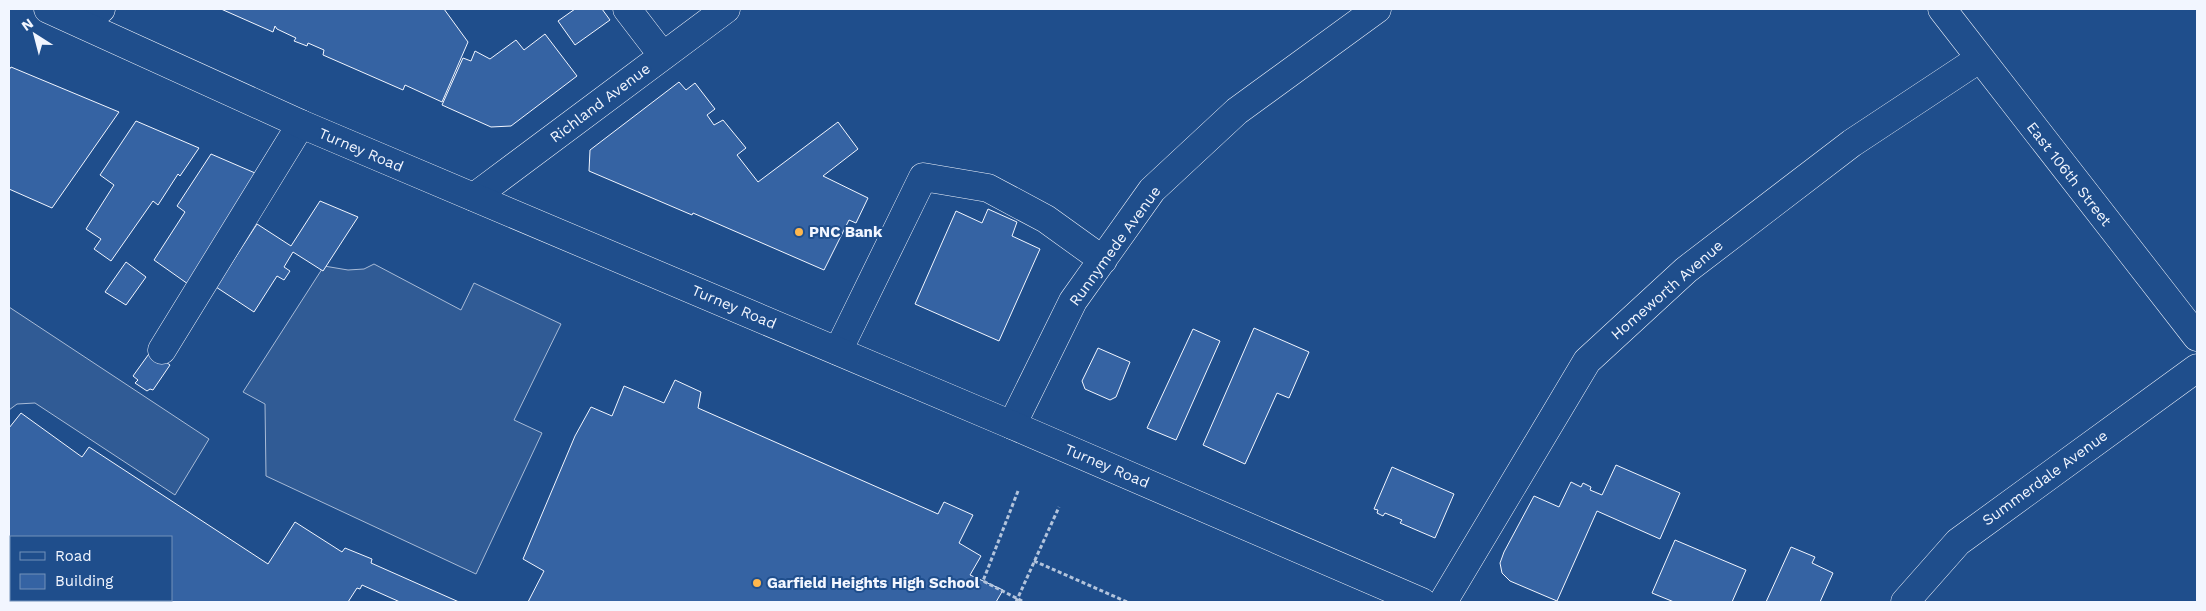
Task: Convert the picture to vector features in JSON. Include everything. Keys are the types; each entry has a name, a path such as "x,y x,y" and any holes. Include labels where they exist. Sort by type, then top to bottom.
{"street":[{"name":"Turney Road","path":"48,9 91,16 301,124 1012,425 1422,602"},
{"path":"627,9 663,56"},
{"name":"Richland Avenue","path":"474,197 726,9"},
{"name":"Runnymede Avenue","path":"1012,425 1073,301 1152,190 1237,111 1377,9"},
{"name":"East 106th Street","path":"1942,9 2197,337"},
{"name":"Homeworth Avenue","path":"1443,602 1587,361 1686,270 1852,143 1979,58"},
{"path":"162,350 301,124"},
{"path":"838,351 923,176 988,188 1046,219 1102,260"},
{"name":"Summerdale Avenue","path":"1905,602 1958,542 2197,368"}],"path":[{"path":"1018,491 983,581 1017,601 1024,602"},
{"path":"1017,601 1059,507"},
{"path":"1034,561 1127,602"}],"shaded area":[{"path":"374,264 461,310 474,283 561,324 514,420 542,433 476,574 266,476 265,404 243,392 324,266 348,270 364,269"},
{"path":"9,307 209,439 175,495 35,403 17,404 9,410"}],"building":[{"path":"221,9 444,9 468,42 442,102 405,85 403,90 323,55 324,50 308,43 307,46 294,41 296,38 277,29 275,26 273,32"},
{"path":"575,9 602,9 610,20 575,45 558,21"},
{"path":"545,34 577,76 511,126 491,127 442,105 463,58 471,61 475,51 490,59 516,40 524,50"},
{"path":"11,67 119,112 52,208 9,189 9,70"},
{"path":"679,82 686,90 695,83 715,109 707,115 714,125 723,120 746,148 737,155 758,182 838,122 858,149 823,176 868,198 856,223 849,220 824,270 693,213 692,215 589,171 590,150"},
{"path":"136,121 199,148 180,176 178,174 158,205 153,201 111,261 94,249 101,239 86,229 114,185 100,175"},
{"path":"211,154 262,176 188,284 154,260 185,212 177,206"},
{"path":"320,201 358,217 323,271 293,252 284,267 290,271 284,280 277,276 254,312 216,287 257,224 291,246"},
{"path":"988,209 1017,222 1012,236 1040,249 999,341 915,304 956,211 982,223"},
{"path":"126,262 146,277 126,305 105,292"},
{"path":"1254,328 1309,352 1289,398 1277,393 1245,464 1203,445"},
{"path":"1193,329 1220,341 1176,440 1147,428"},
{"path":"1098,348 1130,362 1116,397 1110,400 1085,389 1082,381"},
{"path":"151,351 170,365 153,390 147,391 135,383 138,380 133,376"},
{"path":"675,380 701,392 698,408 938,514 944,502 973,515 959,543 981,556 970,575 1003,590 996,602 528,602 544,571 523,559 575,436 591,407 612,416 624,386 664,403"},
{"path":"21,413 82,457 89,447 268,564 295,522 342,552 345,548 372,559 371,563 459,602 400,602 362,585 360,589 357,588 348,602 9,602 9,428"},
{"path":"1616,465 1680,493 1660,539 1597,511 1557,601 1510,581 1502,573 1500,563 1534,496 1559,507 1571,482 1581,487 1583,483 1591,487 1590,490 1602,495"},
{"path":"1392,467 1454,494 1435,538 1400,523 1402,520 1385,513 1383,516 1377,513 1378,510 1374,509"},
{"path":"1675,540 1746,570 1732,602 1674,602 1652,593"},
{"path":"1791,547 1815,557 1812,563 1833,573 1820,602 1766,602"}],"place":[{"name":"PNC Bank","path":"799,232"},
{"name":"Garfield Heights High School","path":"757,583"}]}
